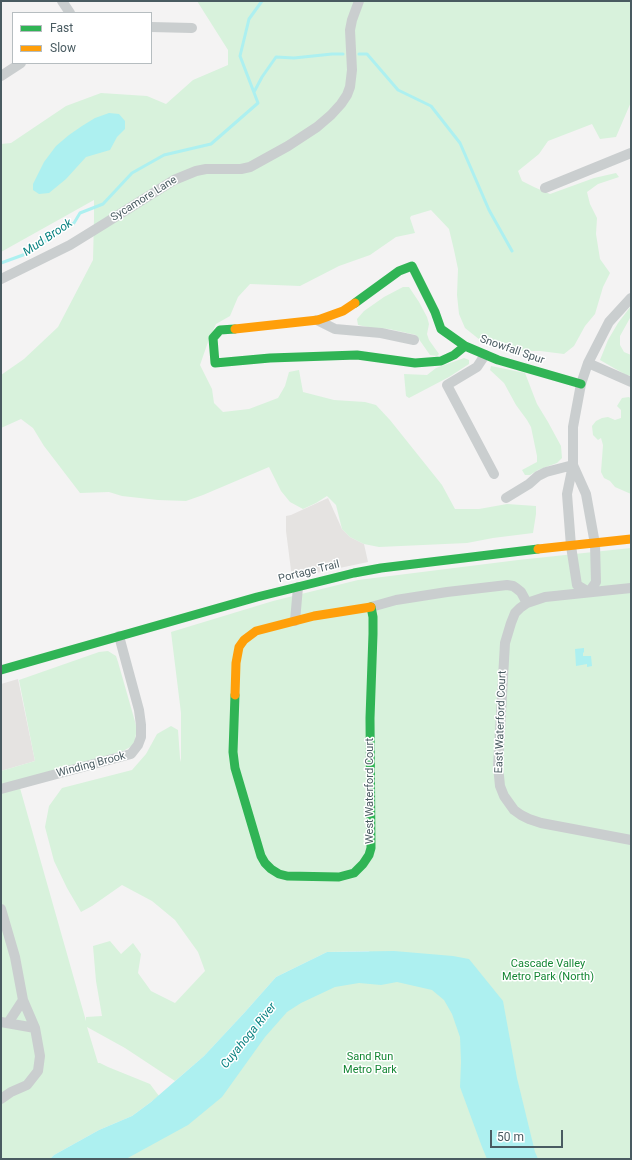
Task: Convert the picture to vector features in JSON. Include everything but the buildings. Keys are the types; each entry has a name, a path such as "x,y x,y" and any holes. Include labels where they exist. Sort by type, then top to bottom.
{"street":[{"path":"62,1 69,12"},
{"name":"Sycamore Lane","path":"1,279 70,245 174,180 196,171 206,169 241,169 250,167 288,146 317,127 341,104 350,87 352,70 350,30 359,1"},
{"path":"152,27 192,28"},
{"path":"1,76 19,64"},
{"path":"545,188 631,153"},
{"name":"Snowfall Spur","path":"317,320 343,311 399,271 412,266 435,312 441,328 465,346 484,355 581,384"},
{"path":"589,592 578,584 570,546 567,494 573,465 573,427 581,384 588,363 609,322 631,298"},
{"path":"414,340 380,333 335,329 317,320 220,330 213,338 215,363 270,358 357,355 415,363 441,361 454,355 465,346"},
{"path":"484,355 477,366 447,385 494,474"},
{"path":"588,363 631,382"},
{"path":"506,498 546,472 573,465"},
{"path":"573,465 586,494 595,544 596,582 589,592"},
{"name":"Portage Trail","path":"1,670 298,587 382,568 631,540"},
{"name":"West Waterford Court","path":"371,607 374,634 370,718 369,855 354,873 339,877 287,876 279,874 270,869 261,856 235,768 233,752 236,663 239,647 244,640 256,631 314,616 371,607 396,600 446,592 513,586 521,592 527,602"},
{"path":"295,621 298,587"},
{"path":"527,602 545,597 631,588"},
{"name":"East Waterford Court","path":"527,602 515,613 505,643 498,766 500,786 504,796 514,810 529,819 541,823 631,840"},
{"name":"Winding Brook","path":"1,789 131,754 138,745 141,737 139,710 119,636"},
{"path":"1,909 16,957 23,1000 36,1028 40,1056 38,1071 27,1085 1,1099"},
{"path":"23,1000 5,1022 36,1028"}],"shaded area":[{"path":"328,498 342,529 350,537 364,544 368,562 292,578 286,531 286,516"},
{"path":"18,679 35,761 1,771 1,684"}],"green space":[{"path":"197,1 631,1 631,102 616,137 600,139 592,124 548,141 539,154 518,171 522,181 550,194 594,178 616,173 619,177 598,184 587,192 590,204 597,218 596,234 600,259 610,273 603,287 595,314 585,326 574,346 564,354 540,351 515,351 485,344 465,328 459,314 457,295 458,269 449,229 431,210 411,216 410,218 415,233 396,237 370,255 339,266 300,286 250,284 238,297 230,316 216,324 200,365 212,389 214,403 223,412 249,409 278,398 285,386 289,372 299,370 303,392 334,400 365,402 376,405 390,420 442,485 455,509 479,509 507,504 536,506 533,533 467,543 379,547 364,544 350,537 342,529 336,505 327,496 303,509 290,502 281,491 269,467 186,501 122,496 109,492 80,493 44,446 33,428 21,419 1,428 1,375 24,359 58,327 93,260 94,200 1,252 1,144 11,143 66,106 101,93 147,96 166,104 193,80 228,65 228,50"},
{"path":"403,287 409,287 427,317 429,324 427,334 429,340 439,354 437,356 430,355 416,335 389,329 358,325 357,319 364,311 384,297"},
{"path":"631,306 630,318 620,336 620,345 624,352 631,355 631,376 626,375 600,360 608,340 618,323"},
{"path":"464,358 469,360 469,364 449,377 409,398 406,396 404,374 427,375 436,368"},
{"path":"491,366 525,373 537,404 561,446 562,458 557,463 538,470 530,475 525,475 522,470 537,462 531,427 516,405 504,383 490,370"},
{"path":"629,397 631,399 631,494 615,487 610,481 604,478 601,472 603,445 601,438 598,440 593,435 592,426 596,421 602,418 608,417 615,420 621,418 621,410 617,406 622,398"},
{"path":"631,548 631,1159 88,1159 275,1002 370,951 327,952 276,977 204,1056 175,1081 125,1048 87,1027 98,1063 150,1084 159,1096 132,1116 99,1130 54,1155 50,1159 1,1159 1,771 35,761 19,680 99,652 108,651 116,656 136,725 135,741 132,746 123,751 18,781 86,1021 86,1017 102,1016 96,981 93,946 110,941 121,954 133,943 141,954 138,973 151,991 175,1003 205,971 198,952 175,920 152,901 122,885 81,912 54,861 45,827 49,806 62,788 132,770 146,754 157,734 171,726 178,730 181,762 181,713 171,632 273,601 358,580 518,560"}],"water":[{"path":"109,113 119,114 125,121 125,129 117,137 110,150 86,157 66,179 49,193 39,194 33,190 33,184 44,162 56,146 82,126 95,118"},
{"path":"584,648 583,656 591,656 592,666 587,667 587,664 576,666 575,649"},
{"name":"Cuyahoga River","path":"394,951 453,956 469,959 503,1001 517,1078 538,1159 487,1159 460,1087 460,1037 452,1014 444,1000 432,990 397,982 381,985 359,983 335,987 301,1003 287,1012 265,1037 222,1097 188,1125 126,1159 50,1159 54,1155 99,1130 132,1116 151,1102 204,1056 276,977 327,952"}],"waterway":[{"name":"Mud Brook","path":"1,263 23,255 74,223 80,213 103,204 132,173 164,155 211,144 258,103 240,56 249,19 262,1"},
{"path":"254,92 262,77 276,57 294,58 343,54"},
{"path":"359,54 367,54 398,90 431,106 460,143 489,210 512,251"}],"traffic: fast":[{"path":"355,303 399,271 412,266 435,312 441,329 465,346 498,360 581,384"},
{"path":"235,329 220,330 213,338 215,363 270,358 357,355 415,363 441,361 454,355 465,346"},
{"path":"1,670 257,597 354,573 381,568 538,549"},
{"path":"235,695 233,752 235,768 261,856 265,863 279,874 287,876 339,877 354,873 363,864 369,855 371,848 370,718 373,634 373,617 371,607"}],"traffic: slow":[{"path":"235,329 318,320 343,311 355,303"},
{"path":"538,549 631,539"},
{"path":"235,695 236,663 239,647 244,640 256,631 314,616 371,607"}],"park label":[{"name":"Cascade Valley Metro Park (North)","path":"548,970"},
{"name":"Sand Run Metro Park","path":"370,1063"}]}
